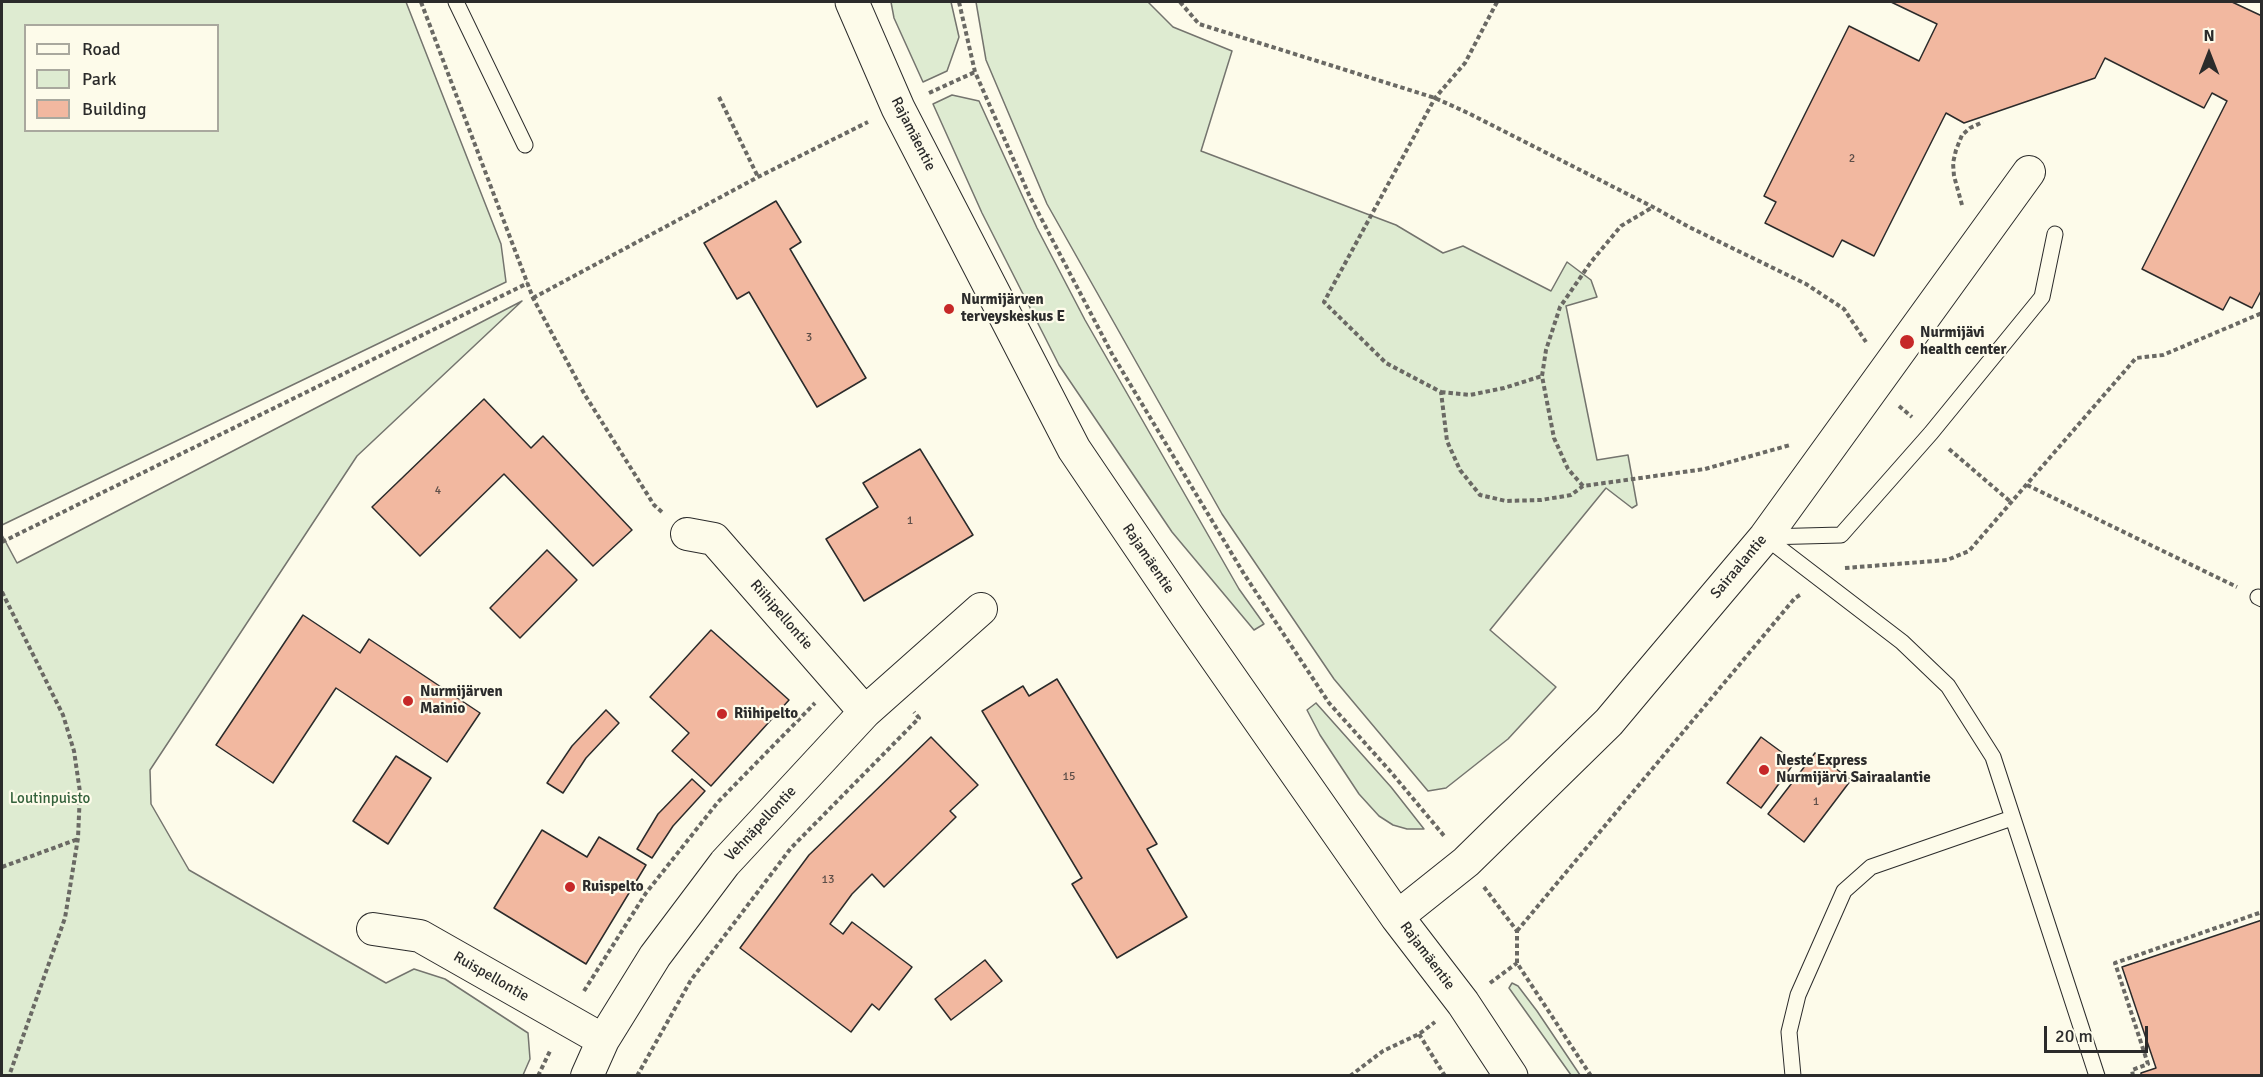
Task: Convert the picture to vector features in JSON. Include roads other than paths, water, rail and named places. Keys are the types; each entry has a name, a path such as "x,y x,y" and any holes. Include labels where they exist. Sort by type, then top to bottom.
{"main road":[{"name":"Rajamäentie","path":"852,2 898,108 1074,449 1187,616 1398,916 1463,1003 1511,1076"}],"street":[{"name":"Sairaalantie","path":"1398,916 1466,862 1609,722 1764,537 2029,172"},
{"name":"Riihipellontie","path":"687,534 714,539 865,712"},
{"name":"Vehnäpellontie","path":"587,1076 603,1040 655,956 725,863 865,712 981,609"},
{"name":"Ruispellontie","path":"373,929 420,936 603,1040"}],"lane":[{"path":"456,2 525,145"},
{"path":"1764,537 1841,535 1931,433 2042,297 2055,234"},
{"path":"1764,537 1902,642 1948,686 1993,757 2097,1076"},
{"path":"1793,1076 1789,1032 1798,995 1844,891 1871,867 2012,818"}],"place":[{"name":"Nurmijärven terveyskeskus E","path":"949,309"},
{"name":"Nurmijävi health center","path":"1907,342"},
{"name":"Nurmijärven Mainio","path":"408,701"},
{"name":"Riihipelto","path":"722,714"},
{"name":"Neste Express Nurmijärvi Sairaalantie","path":"1764,770"},
{"name":"Ruispelto","path":"570,887"}],"park label":[{"name":"Loutinpuisto","path":"50,799"}]}
